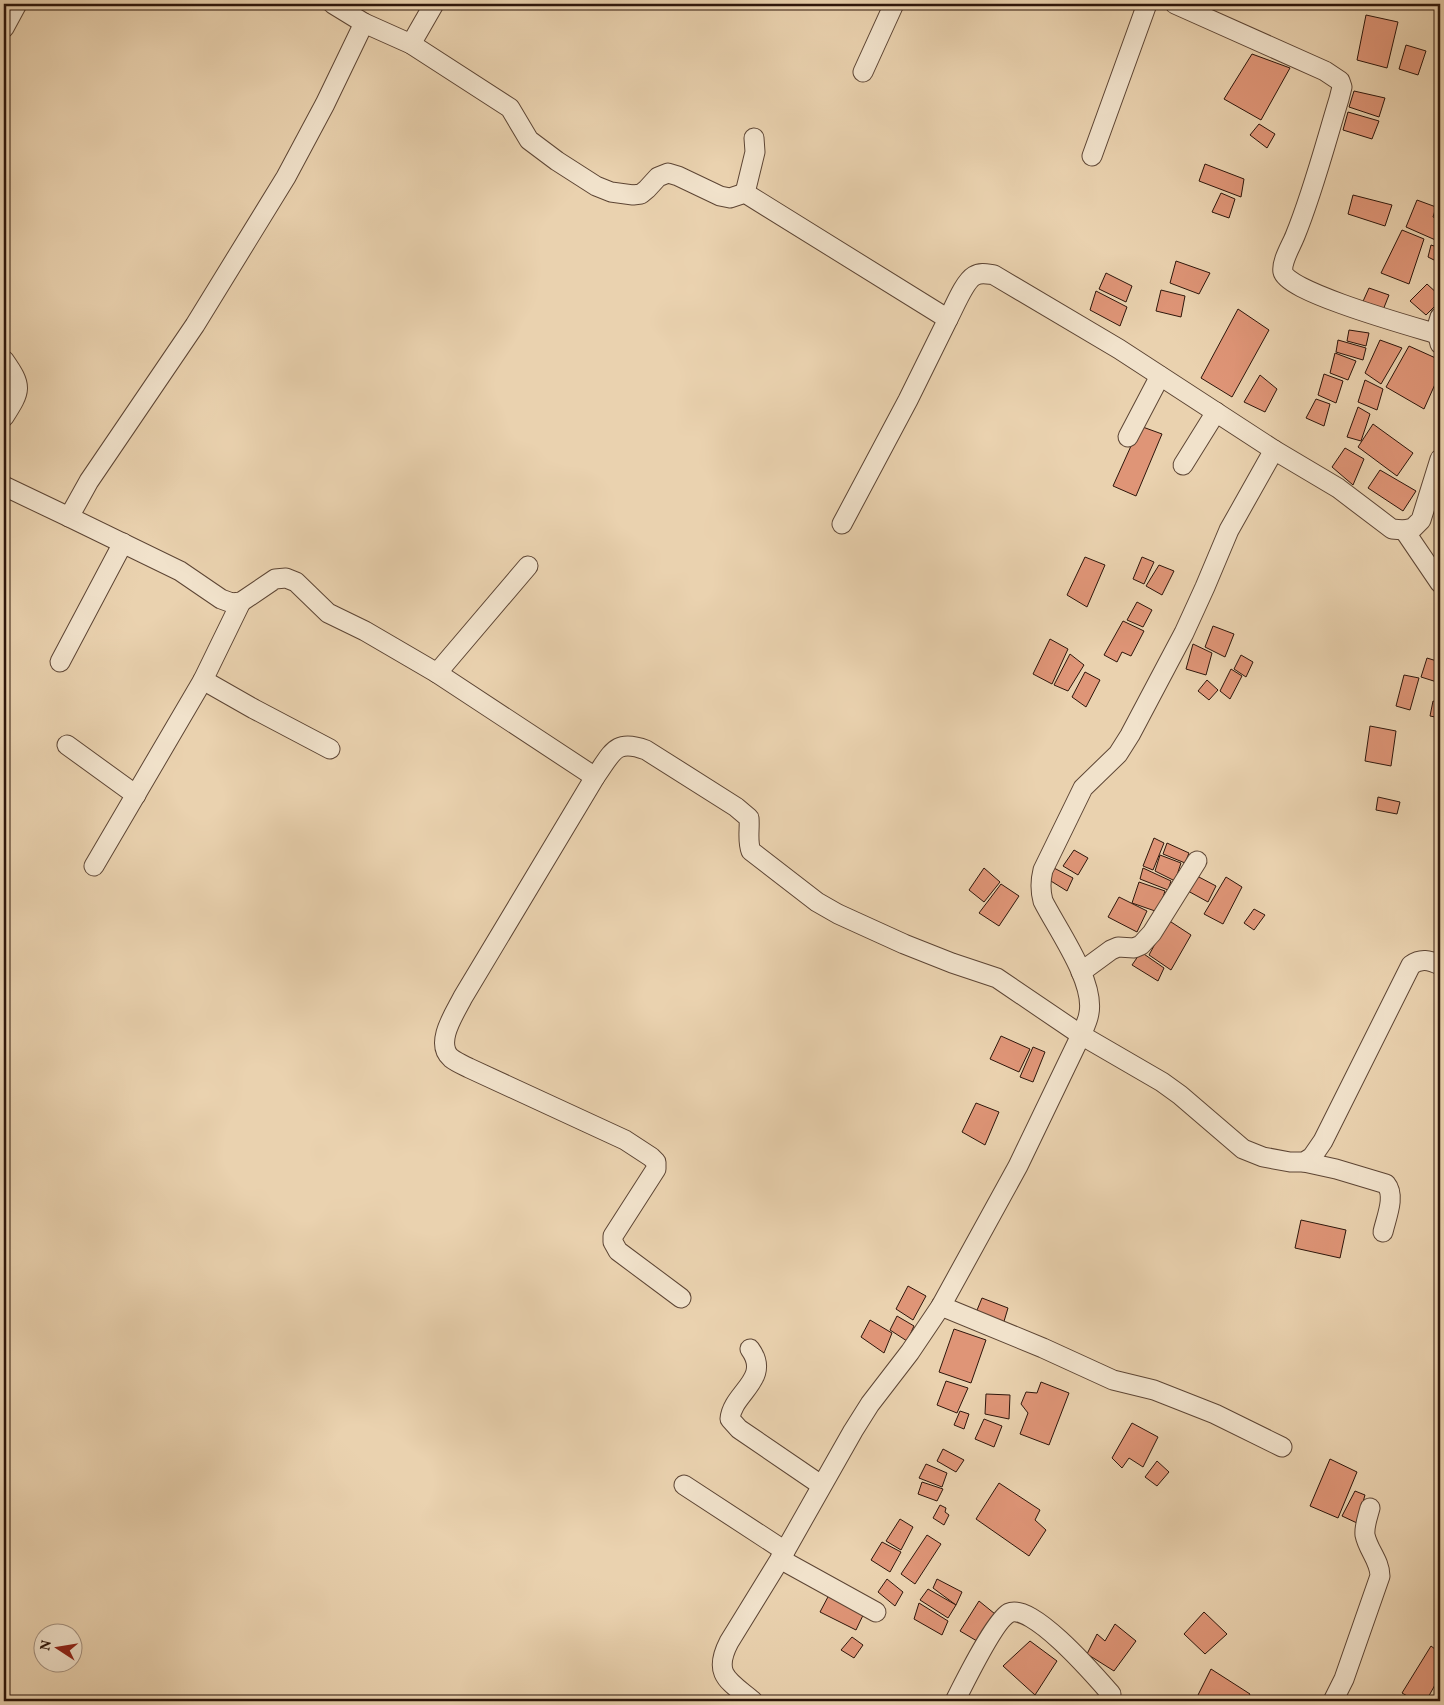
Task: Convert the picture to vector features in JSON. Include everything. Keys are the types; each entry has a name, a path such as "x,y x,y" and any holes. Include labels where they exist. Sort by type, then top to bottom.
{"street":[{"path":"4,29 18,4"},
{"path":"333,4 364,23 411,44 510,108 528,140 596,186 611,192 633,195 641,194 658,177 668,173 720,196 730,198 745,193"},
{"path":"411,44 434,4"},
{"path":"863,72 894,4"},
{"path":"1092,156 1146,4"},
{"path":"1175,4 1325,71 1340,81 1342,87 1339,99 1317,173 1284,263 1283,272 1287,279 1317,294 1378,316 1439,332"},
{"path":"69,517 89,481 195,325 286,177 325,104 364,23"},
{"path":"745,193 755,152 754,138"},
{"path":"745,193 948,319"},
{"path":"842,524 967,284 973,276 984,273 994,276 1119,350 1274,450 1338,488 1392,529 1404,530 1413,528 1421,520 1440,459"},
{"path":"4,360 14,374 19,386 15,399 4,417"},
{"path":"1128,437 1160,376"},
{"path":"1182,465 1216,412"},
{"path":"753,1701 733,1685 724,1674 721,1666 722,1655 870,1404 910,1352 941,1306 1018,1166 1081,1035 1089,1014 1090,1002 1081,972 1040,892 1040,882 1044,870 1083,788 1118,754 1130,735 1184,633 1229,530 1274,450"},
{"path":"4,486 180,571 221,599 232,603 242,602"},
{"path":"1404,530 1440,583"},
{"path":"60,662 123,543"},
{"path":"437,673 528,566"},
{"path":"94,866 204,680 242,602 275,579 286,578 296,582 328,613 365,631 437,673 595,777"},
{"path":"204,680 330,749"},
{"path":"67,745 136,795"},
{"path":"681,1298 618,1251 612,1242 613,1236 656,1169 656,1162 625,1140 469,1068 451,1058 444,1047 446,1033 463,997 595,777 616,748 624,745 646,750 736,807 748,818 750,829 748,845 750,851 817,902 838,914 904,944 997,978 1081,1035 1162,1082 1243,1149 1263,1157 1290,1162 1304,1162 1336,1169 1386,1184 1390,1189 1391,1196 1383,1232"},
{"path":"1081,972 1111,950 1118,947 1134,948 1142,945 1152,933 1197,861"},
{"path":"1304,1162 1312,1157 1323,1141 1411,965 1418,960 1428,960 1440,965"},
{"path":"941,1306 1043,1348 1113,1380 1154,1390 1215,1414 1282,1447"},
{"path":"750,1350 757,1358 757,1367 754,1377 730,1413 730,1419 739,1428 821,1485"},
{"path":"684,1485 782,1555 876,1612"},
{"path":"1333,1701 1344,1679 1380,1576 1378,1563 1367,1543 1365,1533 1370,1508"},
{"path":"955,1701 990,1637 1004,1616 1011,1612 1021,1612 1060,1640 1083,1662 1111,1694"}],"building":[{"path":"1366,15 1398,22 1387,68 1357,60"},
{"path":"1406,45 1426,51 1418,75 1399,69"},
{"path":"1252,54 1290,68 1261,120 1224,99"},
{"path":"1354,91 1385,98 1379,117 1349,107"},
{"path":"1348,112 1379,121 1372,139 1343,130"},
{"path":"1259,124 1275,134 1267,148 1250,135"},
{"path":"1205,164 1244,179 1241,197 1199,181"},
{"path":"1221,193 1235,199 1229,218 1212,212"},
{"path":"1353,195 1392,205 1385,226 1348,214"},
{"path":"1417,200 1436,207 1433,217 1440,220 1440,242 1406,227"},
{"path":"1402,230 1424,239 1409,284 1381,273"},
{"path":"1431,245 1440,248 1440,263 1428,257"},
{"path":"1176,261 1210,273 1199,294 1170,283"},
{"path":"1106,273 1132,286 1126,302 1099,289"},
{"path":"1427,284 1440,296 1440,301 1426,315 1410,301"},
{"path":"1369,288 1389,295 1381,315 1360,308"},
{"path":"1161,290 1185,296 1181,317 1156,311"},
{"path":"1096,291 1127,307 1120,326 1090,310"},
{"path":"1238,309 1269,330 1232,397 1201,378"},
{"path":"1349,330 1369,333 1366,346 1347,341"},
{"path":"1338,340 1366,348 1363,360 1336,352"},
{"path":"1380,340 1402,348 1381,384 1365,373"},
{"path":"1409,346 1440,360 1440,373 1424,409 1386,387"},
{"path":"1335,353 1356,361 1348,380 1330,373"},
{"path":"1324,374 1343,381 1336,403 1318,395"},
{"path":"1260,375 1277,389 1265,412 1244,402"},
{"path":"1365,380 1383,389 1377,410 1358,402"},
{"path":"1316,399 1330,404 1324,426 1306,418"},
{"path":"1358,407 1370,414 1361,441 1347,437"},
{"path":"1373,424 1413,453 1397,476 1358,447"},
{"path":"1140,426 1162,434 1136,496 1113,486"},
{"path":"1345,448 1364,459 1353,485 1332,467"},
{"path":"1380,470 1416,491 1403,511 1368,488"},
{"path":"1085,557 1105,565 1087,607 1067,595"},
{"path":"1142,557 1154,562 1144,584 1133,579"},
{"path":"1159,565 1174,571 1162,595 1146,586"},
{"path":"1137,602 1152,610 1143,627 1127,620"},
{"path":"1123,621 1144,631 1131,656 1122,652 1117,662 1104,655"},
{"path":"1213,626 1234,634 1225,657 1205,647"},
{"path":"1050,639 1068,649 1052,684 1033,674"},
{"path":"1193,644 1212,653 1206,675 1186,669"},
{"path":"1070,654 1084,665 1068,691 1054,685"},
{"path":"1241,655 1253,662 1246,677 1234,669"},
{"path":"1427,658 1440,662 1440,683 1421,677"},
{"path":"1231,669 1242,676 1230,699 1220,691"},
{"path":"1085,672 1100,680 1086,707 1072,697"},
{"path":"1404,675 1419,678 1410,710 1396,706"},
{"path":"1207,680 1218,690 1209,700 1198,691"},
{"path":"1433,701 1440,703 1440,718 1430,716"},
{"path":"1370,726 1396,731 1391,766 1365,761"},
{"path":"1378,797 1400,802 1397,814 1376,810"},
{"path":"1154,838 1164,843 1153,870 1143,866"},
{"path":"1167,843 1189,853 1185,863 1163,854"},
{"path":"1074,850 1088,858 1078,875 1063,866"},
{"path":"1160,855 1181,863 1175,881 1155,871"},
{"path":"984,868 1000,882 984,902 969,890"},
{"path":"1054,868 1073,878 1067,891 1046,878"},
{"path":"1143,868 1171,881 1168,890 1140,879"},
{"path":"1197,876 1216,886 1208,902 1188,891"},
{"path":"1226,877 1242,887 1223,924 1204,914"},
{"path":"1139,882 1165,891 1158,912 1132,903"},
{"path":"1001,884 1019,896 999,926 979,913"},
{"path":"1119,897 1147,911 1137,932 1108,917"},
{"path":"1254,909 1265,915 1254,930 1244,923"},
{"path":"1168,920 1191,935 1171,970 1149,955"},
{"path":"1141,952 1164,968 1158,981 1132,965"},
{"path":"1001,1036 1030,1049 1019,1072 990,1059"},
{"path":"1033,1047 1045,1052 1033,1082 1020,1077"},
{"path":"976,1103 999,1112 985,1145 962,1132"},
{"path":"1301,1220 1346,1230 1340,1258 1295,1248"},
{"path":"908,1286 926,1296 913,1320 896,1309"},
{"path":"982,1298 1008,1308 1002,1328 975,1315"},
{"path":"897,1316 914,1326 907,1341 890,1330"},
{"path":"870,1320 892,1333 884,1353 861,1337"},
{"path":"954,1329 986,1340 971,1383 939,1372"},
{"path":"946,1381 968,1388 957,1413 937,1405"},
{"path":"1041,1382 1069,1393 1049,1445 1020,1434 1028,1413 1021,1404 1026,1392 1037,1393"},
{"path":"986,1394 1010,1395 1009,1419 985,1414"},
{"path":"960,1411 969,1414 964,1429 954,1425"},
{"path":"984,1419 1002,1426 994,1447 975,1439"},
{"path":"1132,1423 1158,1437 1143,1467 1129,1458 1122,1468 1112,1458"},
{"path":"943,1449 964,1460 956,1472 937,1461"},
{"path":"1330,1459 1357,1472 1338,1518 1310,1506"},
{"path":"1157,1461 1169,1472 1157,1486 1145,1477"},
{"path":"926,1464 947,1473 942,1487 919,1478"},
{"path":"922,1482 943,1489 937,1501 918,1494"},
{"path":"999,1483 1040,1510 1035,1520 1046,1530 1029,1556 976,1519"},
{"path":"1355,1491 1365,1495 1357,1523 1342,1516"},
{"path":"940,1505 946,1508 945,1512 949,1515 944,1525 933,1518"},
{"path":"900,1519 913,1527 901,1550 886,1541"},
{"path":"927,1535 941,1544 915,1584 901,1574"},
{"path":"882,1542 901,1552 890,1572 871,1560"},
{"path":"887,1579 903,1592 895,1606 878,1592"},
{"path":"937,1579 962,1592 956,1605 933,1588"},
{"path":"928,1589 956,1605 948,1618 920,1600"},
{"path":"830,1593 866,1609 856,1630 820,1612"},
{"path":"979,1601 1000,1618 982,1644 960,1631"},
{"path":"919,1603 948,1621 942,1635 914,1619"},
{"path":"1204,1612 1227,1634 1205,1654 1184,1634"},
{"path":"1115,1624 1136,1641 1114,1671 1087,1654 1097,1634 1105,1641"},
{"path":"852,1637 863,1645 854,1658 841,1650"},
{"path":"1030,1641 1057,1661 1035,1695 1003,1666"},
{"path":"1431,1646 1440,1653 1440,1676 1426,1701 1416,1701 1402,1693"},
{"path":"1211,1669 1250,1694 1246,1701 1195,1701"}]}
